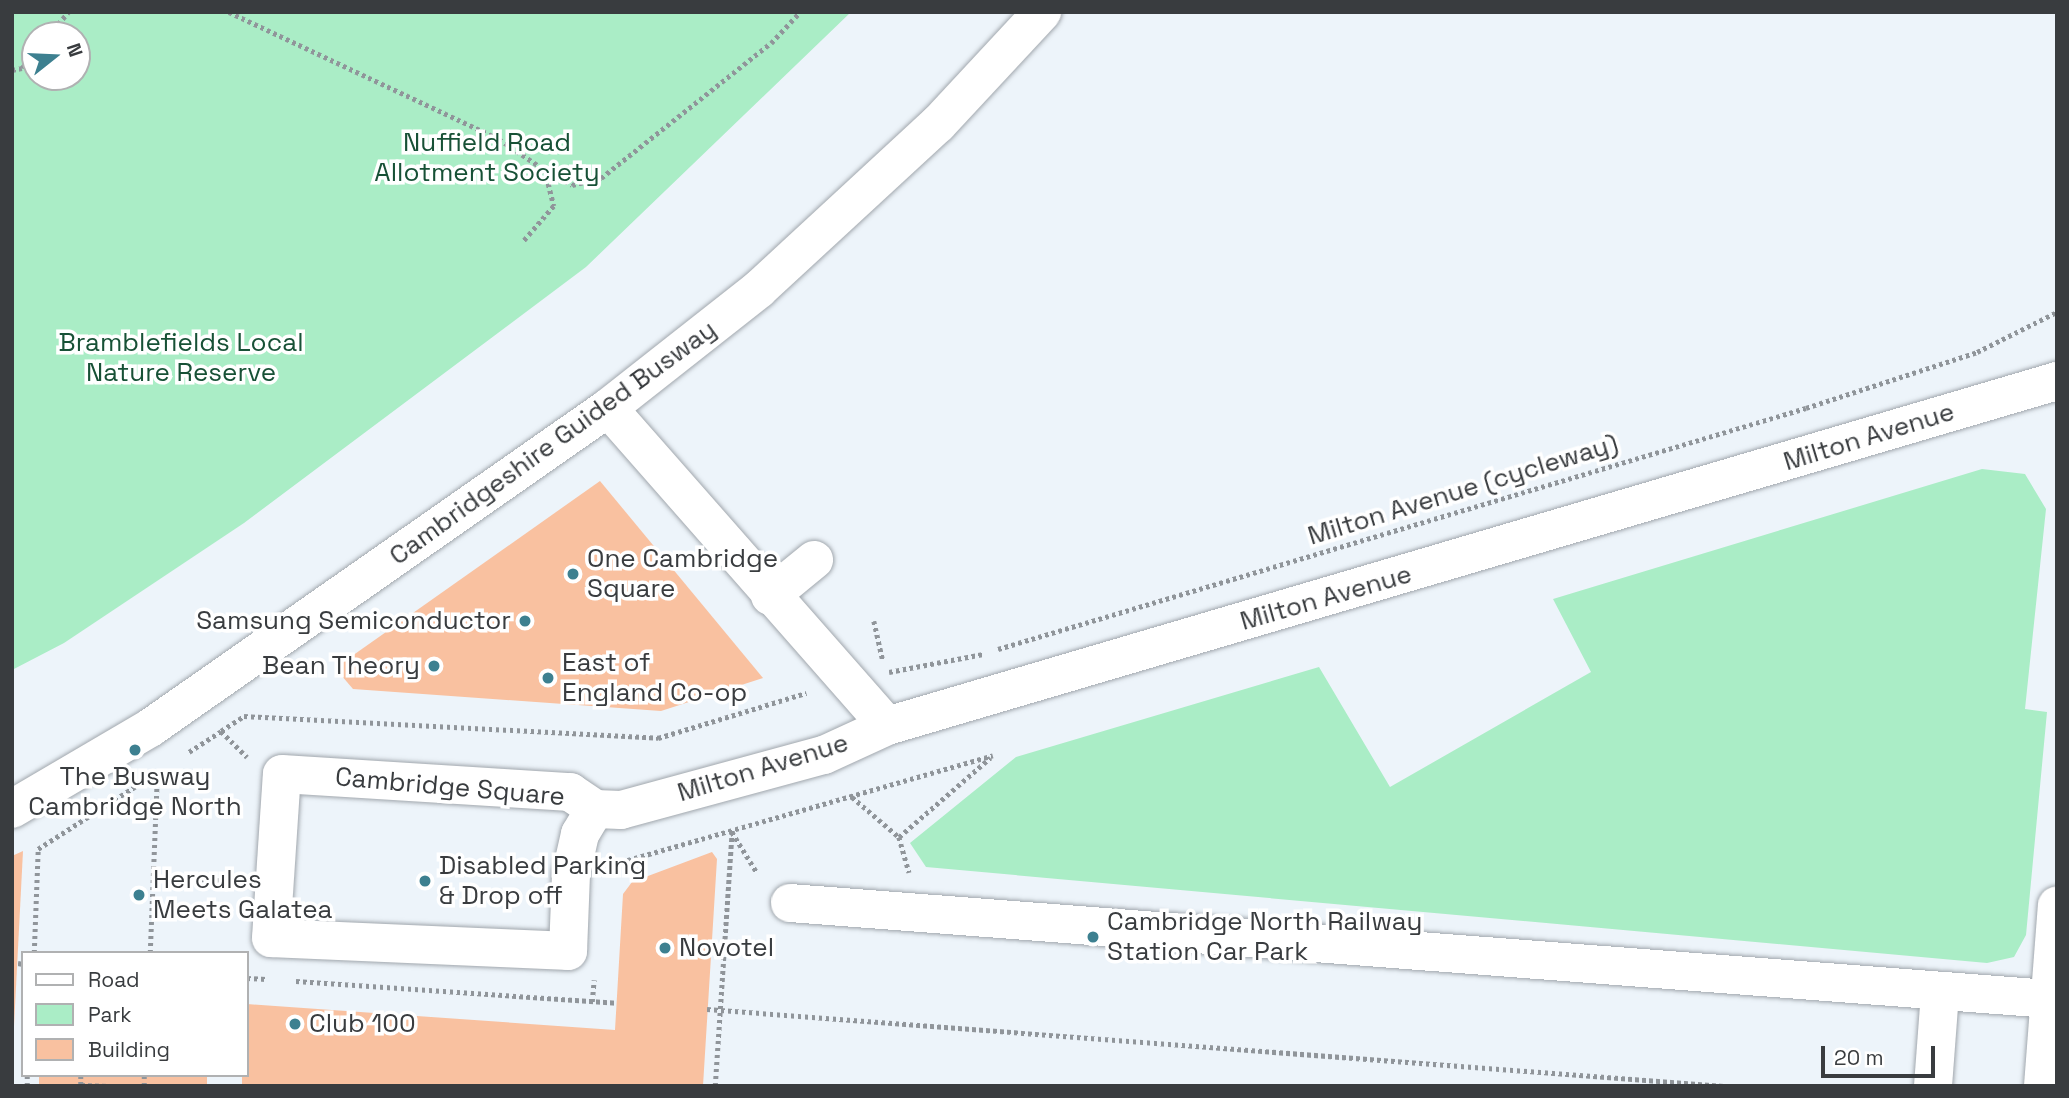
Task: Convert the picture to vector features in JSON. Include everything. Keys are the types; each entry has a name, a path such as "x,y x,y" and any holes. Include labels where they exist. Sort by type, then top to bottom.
{"street":[{"name":"Cambridgeshire Guided Busway","path":"12,809 56,786 195,698 608,408 759,289 938,124 1042,12"},
{"name":"Milton Avenue","path":"595,809 621,810 824,755 887,726 2057,381"},
{"path":"608,408 770,596 887,726"},
{"path":"770,596 814,560"},
{"name":"Cambridge Square","path":"282,774 569,792 595,809 580,834 571,874 568,951 271,938 274,859 282,774"},
{"path":"790,903 2049,999"},
{"path":"2048,1084 2049,999 2057,906"},
{"path":"1933,1086 1940,992"}],"path":[{"path":"229,12 499,139 572,185 601,178 771,43 800,12"},
{"path":"523,243 554,206 545,170"},
{"name":"Milton Avenue (cycleway)","path":"878,673 982,655 1806,408 1978,352 2057,312"},
{"path":"874,621 886,672"},
{"path":"186,754 244,716 658,738 814,691"},
{"path":"221,731 260,768 282,774"},
{"path":"605,872 617,861 732,831 993,755 899,837"},
{"path":"34,951 38,849 163,769"},
{"path":"150,951 158,782 151,776"},
{"path":"851,796 899,837 913,886 913,913"},
{"path":"732,831 756,871"},
{"path":"715,1086 732,831"},
{"path":"153,877 253,881 274,859"},
{"path":"593,1002 594,976"},
{"path":"248,978 274,980"},
{"path":"288,981 616,1003"},
{"path":"708,1009 1724,1086"},
{"path":"82,1077 81,1085 110,1086"}],"green space":[{"path":"12,12 851,12 586,267 244,523 64,643 12,670"},
{"path":"1982,469 2025,474 2046,509 2025,709 2047,712 2026,935 2014,957 1987,963 926,867 910,843 1016,757 1319,667 1390,787 1591,672 1553,599"}],"building":[{"name":"One Cambridge Square","path":"600,481 763,678 661,711 353,689 335,668"},
{"path":"23,851 14,1026 12,1026 12,856"},
{"name":"Novotel","path":"712,852 717,859 703,1086 242,1086 242,1077 248,1077 248,1004 615,1030 623,894 632,882"},
{"path":"39,1077 207,1077 207,1086 39,1086"}],"place":[{"name":"One Cambridge Square","path":"573,574"},
{"name":"Samsung Semiconductor","path":"525,621"},
{"name":"Bean Theory","path":"434,666"},
{"name":"East of England Co-op","path":"548,678"},
{"name":"The Busway Cambridge North","path":"135,750"},
{"name":"Disabled Parking & Drop off","path":"425,881"},
{"name":"Hercules Meets Galatea","path":"139,895"},
{"name":"Cambridge North Railway Station Car Park","path":"1093,937"},
{"name":"Novotel","path":"665,948"},
{"name":"Club 100","path":"295,1024"}],"park label":[{"name":"Nuffield Road Allotment Society","path":"487,158"},
{"name":"Bramblefields Local Nature Reserve","path":"181,358"}]}
